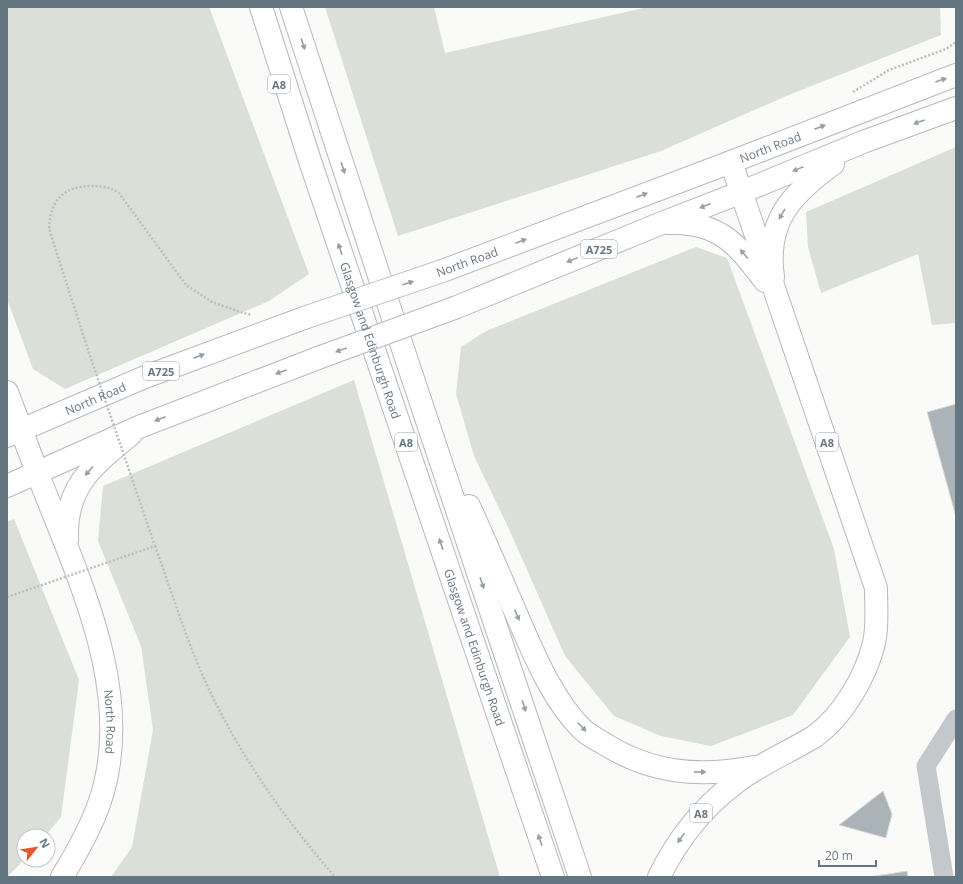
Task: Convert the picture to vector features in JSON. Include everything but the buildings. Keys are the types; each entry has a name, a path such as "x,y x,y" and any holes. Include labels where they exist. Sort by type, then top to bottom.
{"main road":[{"name":"A8","path":"248,7 310,161"},
{"name":"Glasgow and Edinburgh Road","path":"261,7 310,161 552,877"},
{"name":"A8","path":"291,7 407,361 580,877"},
{"name":"North Road","path":"62,877 82,845 99,804 108,767 111,730 110,696 104,659 90,613 37,472 14,433 145,377 304,318 445,270 956,75"},
{"name":"A725","path":"7,486 139,427 318,358 457,307 863,142 956,108"},
{"name":"A725","path":"776,296 771,250 775,230 782,212 810,180 863,142"},
{"name":"A8","path":"659,877 671,852 694,821 712,802 734,783 761,765 788,752 816,735 839,713 866,666 874,642 876,588 872,574 731,162"},
{"path":"662,223 690,223 702,226 724,237 744,252 776,296"},
{"name":"A8","path":"407,361 532,650 562,704 583,730 611,748 640,762 674,772 735,771 761,765"},
{"path":"7,392 14,433"},
{"path":"67,550 68,514 77,487 93,466 139,427"}],"lane":[{"path":"944,877 926,766 956,719"}],"path":[{"path":"255,315 240,312 212,302 186,285 119,193 102,187 75,188 64,192 56,201 50,214 49,229 88,350 188,639 207,685 243,754 289,822 335,877"},
{"path":"7,597 155,546"}],"shaded area":[{"path":"7,7 209,7 309,274 269,301 65,389 33,369 7,299"},
{"path":"325,7 434,7 445,53 648,7 940,7 941,35 791,94 661,151 398,236"},
{"path":"956,147 956,323 932,325 918,254 821,293 808,247 806,212"},
{"path":"696,247 727,258 834,549 850,637 793,715 711,746 661,736 614,716 565,656 509,529 474,456 456,394 461,347 486,331"},
{"path":"354,380 500,877 111,877 132,847 153,730 141,646 98,541 103,486"},
{"path":"14,519 79,680 61,817 52,828 16,828 16,868 7,877 7,522"}]}
